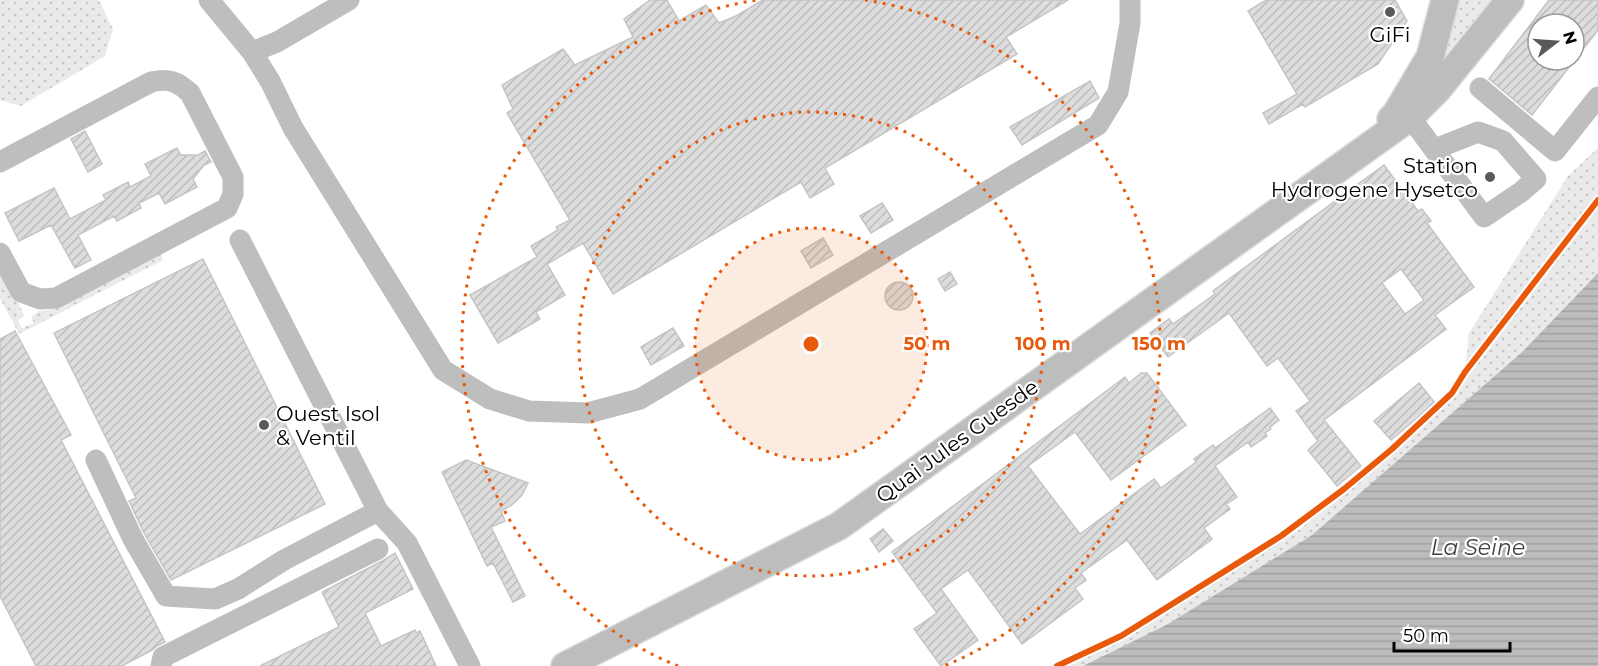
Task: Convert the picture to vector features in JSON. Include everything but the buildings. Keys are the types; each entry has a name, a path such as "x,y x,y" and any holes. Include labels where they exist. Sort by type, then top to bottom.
{"main road":[{"name":"Quai Jules Guesde","path":"1355,156 1396,114 1430,57 1445,0"},
{"name":"Quai Jules Guesde","path":"565,666 839,526 1410,117 1437,90 1510,0"}],"lane":[{"path":"209,0 252,52 270,81 293,128 443,370 490,399 529,411 588,413 640,399 1098,125 1118,92 1130,22 1130,0"},
{"path":"252,52 277,42 349,0"},
{"path":"0,162 152,82 162,80 182,86 190,93 233,177 234,194 227,208 56,298 40,299 21,292 0,253"},
{"path":"1480,88 1555,151 1598,97"},
{"path":"1410,117 1484,217 1536,179 1503,141 1478,132 1434,149"},
{"path":"240,240 378,511 407,543 470,666"},
{"path":"96,460 133,539 166,596 214,599 238,589 284,560 378,511"},
{"path":"160,666 163,657 378,549"}],"shaded area":[{"path":"0,0 99,0 113,29 105,56 21,106 0,100"},
{"path":"1454,0 1491,0 1439,63"},
{"path":"1598,148 1598,200 1465,372 1469,333 1568,176"},
{"path":"1598,206 1598,273 1521,353 1312,535 1168,624 1083,666 1065,666 1122,640 1300,529 1359,480 1440,410 1454,395"},
{"path":"160,253 163,260 19,334 0,298 0,276 24,315 18,320 22,328 34,323 31,317 39,311 61,305"}],"water":[{"name":"La Seine","path":"1598,273 1598,666 1083,666 1168,624 1312,535 1521,353"}],"cycle path":[{"path":"1057,666 1121,636 1281,536 1344,489 1392,449 1452,393 1465,372 1598,200"}],"place":[{"name":"GiFi","path":"1390,12"},
{"name":"Station Hydrogene Hysetco","path":"1490,177"},
{"name":"Ouest Isol & Ventil","path":"264,425"}]}
